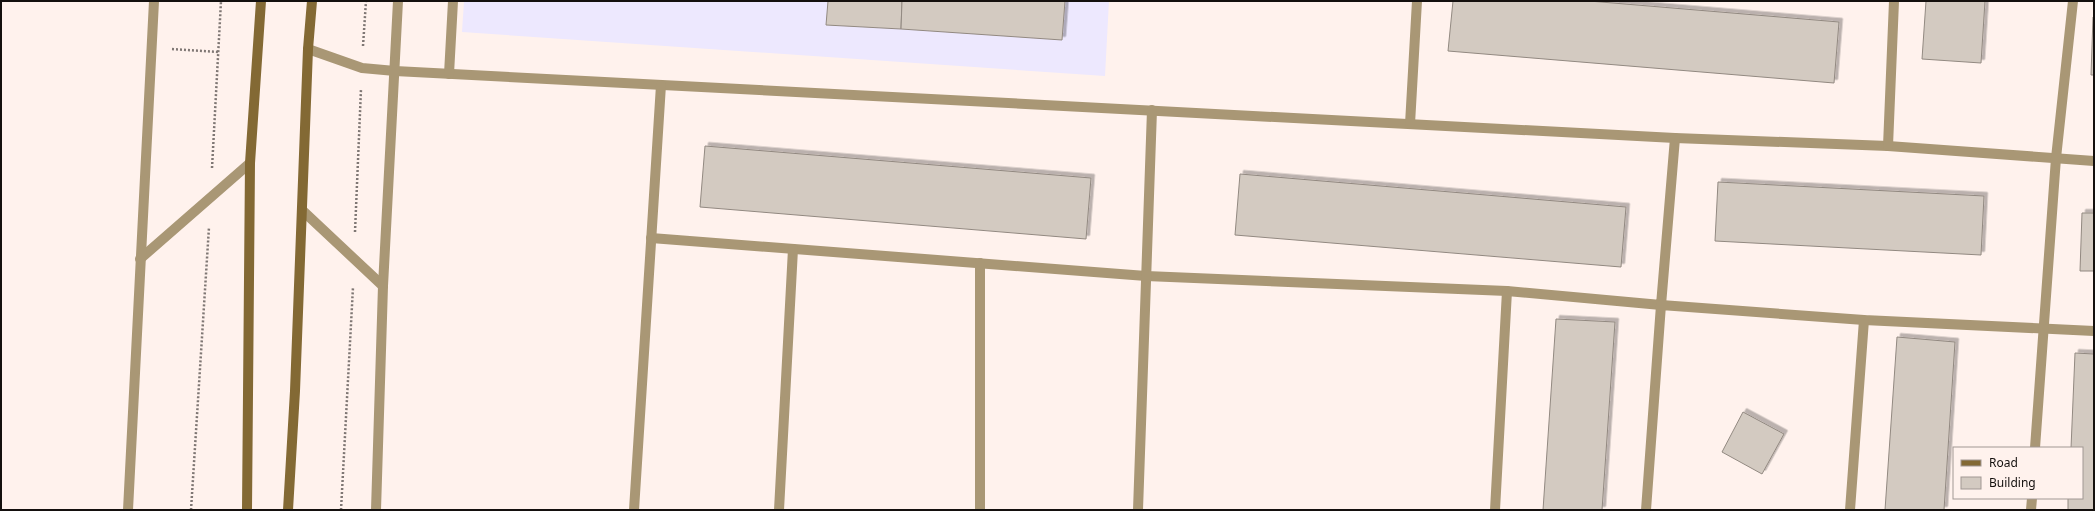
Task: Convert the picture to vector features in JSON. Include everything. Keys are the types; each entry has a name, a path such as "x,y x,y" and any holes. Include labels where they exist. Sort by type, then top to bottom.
{"street":[{"path":"128,510 154,1"},
{"path":"247,510 250,163 261,1"},
{"path":"288,510 308,49 312,1"},
{"path":"376,510 383,286 398,1"},
{"path":"449,74 453,1"},
{"path":"1410,124 1417,1"},
{"path":"1888,146 1894,1"},
{"path":"2035,447 2056,158 2073,1"},
{"path":"308,49 362,68 395,71 1675,138 1888,146 2094,160"},
{"path":"634,510 661,85"},
{"path":"1138,510 1152,110"},
{"path":"1646,510 1675,138"},
{"path":"140,259 250,163"},
{"path":"302,212 383,286"},
{"path":"651,238 1146,276 1507,291 1661,305 1864,320 2094,330"},
{"path":"779,510 793,249"},
{"path":"980,263 980,510"},
{"path":"1495,510 1507,291"},
{"path":"1850,510 1864,320"},
{"path":"2031,510 2032,499"}],"path":[{"path":"191,510 211,197 221,1"},
{"path":"152,48 218,52"}],"shaded area":[{"path":"464,1 1109,1 1105,76 462,32"}],"building":[{"path":"828,1 902,1 901,29 826,25"},
{"path":"902,1 1065,1 1062,40 901,29"},
{"path":"1453,1 1589,1 1839,22 1834,83 1448,51"},
{"path":"1926,1 1985,1 1981,63 1922,59"},
{"path":"2093,17 2094,75 2091,75"},
{"path":"705,146 1091,178 1086,239 700,207"},
{"path":"1240,174 1626,207 1621,267 1235,235"},
{"path":"1718,182 1984,196 1981,255 1715,241"},
{"path":"2082,213 2094,213 2094,271 2080,271"},
{"path":"1556,319 1615,322 1602,510 1543,510"},
{"path":"1897,337 1955,342 1944,510 1885,510"},
{"path":"2075,353 2094,354 2094,510 2068,510 2068,499 2083,499 2083,447 2071,447"},
{"path":"1743,412 1784,434 1762,474 1722,452"}]}
